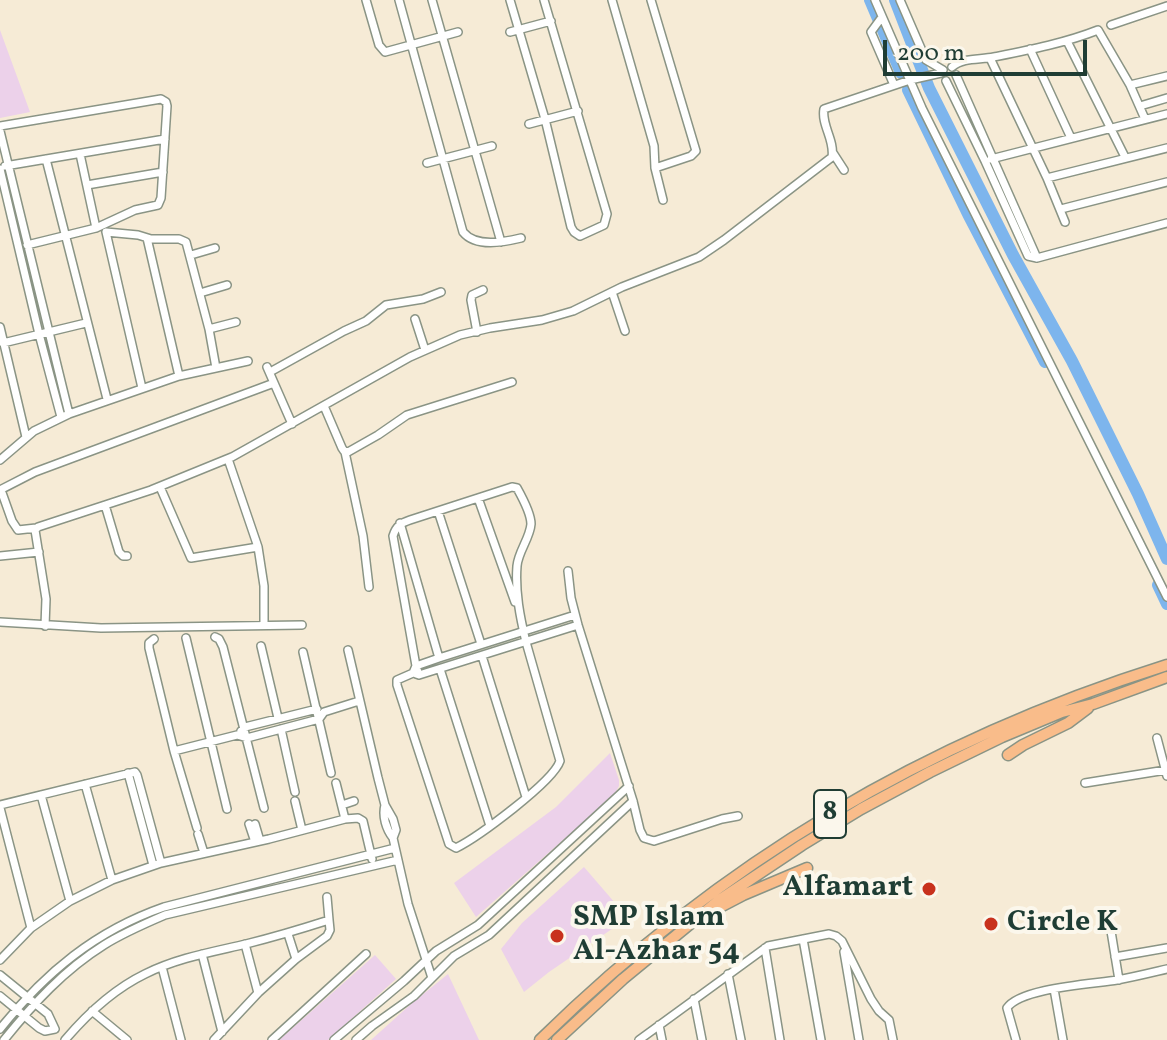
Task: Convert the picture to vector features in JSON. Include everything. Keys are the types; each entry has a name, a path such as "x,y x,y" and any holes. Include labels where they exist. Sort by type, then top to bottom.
{"highway":[{"name":"8","path":"540,1040 587,993 682,914 801,830 912,768 999,726 1082,692 1167,665"},
{"name":"8","path":"557,1040 623,979 736,888 875,801 1002,737 1062,712 1167,677"},
{"path":"1008,755 1068,723 1093,704"},
{"path":"709,909 720,907 807,868"}],"street":[{"path":"366,0 381,50 388,53 458,32"},
{"path":"399,0 465,235 469,239 501,242 521,238"},
{"path":"432,0 501,242"},
{"path":"510,0 515,31 545,119 571,227 580,236 604,225 607,218 544,0"},
{"path":"612,0 654,146 655,168 663,200"},
{"path":"651,0 696,151 691,156 655,168"},
{"path":"900,0 926,60 942,71"},
{"path":"880,1 879,19 913,79 922,108 1167,597"},
{"path":"1111,25 1167,6"},
{"path":"879,19 871,29 873,38 894,85"},
{"path":"515,31 551,21"},
{"path":"844,170 833,153 823,118 824,109 942,71 962,61 1067,41 1098,30 1130,85 1145,119"},
{"path":"1067,41 1125,157"},
{"path":"1030,49 1071,138"},
{"path":"990,58 1065,222"},
{"path":"952,67 1025,253 1030,257 1037,258 1167,223"},
{"path":"942,71 942,78 989,160"},
{"path":"946,81 952,81 956,75"},
{"path":"1130,85 1167,76"},
{"path":"1140,106 1167,98"},
{"path":"27,245 102,228 135,210 158,205 161,198 166,102 161,99 0,129 3,199 29,270 65,416"},
{"path":"529,124 578,111"},
{"path":"989,160 1167,114"},
{"path":"3,167 165,139"},
{"path":"427,163 492,146"},
{"path":"1047,178 1167,148"},
{"path":"274,383 50,467 0,490 12,521 18,530 36,528 160,487 228,459 425,350 460,335 562,315 699,257 829,160 833,153"},
{"path":"80,154 142,388"},
{"path":"46,159 107,399"},
{"path":"3,167 27,245 29,270"},
{"path":"87,185 163,172"},
{"path":"1061,209 1167,182"},
{"path":"102,228 147,238 182,240 188,245 216,368"},
{"path":"147,238 179,376"},
{"path":"191,255 215,248"},
{"path":"200,293 227,285"},
{"path":"477,332 471,300 474,293 483,290"},
{"path":"292,424 269,369 366,321 386,305 423,299 441,292"},
{"path":"612,292 625,331"},
{"path":"415,319 425,350"},
{"path":"209,329 236,322"},
{"path":"2,344 86,323"},
{"path":"0,327 26,437"},
{"path":"0,460 40,428 107,399 179,376 248,361"},
{"path":"345,452 407,415 512,382"},
{"path":"324,406 345,452 363,536 369,587"},
{"path":"228,459 258,547 264,586 264,625"},
{"path":"160,487 191,558 258,547"},
{"path":"416,671 393,536 397,526 515,487 531,526 517,561 520,615 523,631 526,642 560,761 554,772 526,797 490,826 454,849 449,844 397,685 398,679 416,671 439,658 481,644 523,631 575,615"},
{"path":"478,498 520,615"},
{"path":"105,505 119,552 127,556"},
{"path":"438,511 481,644"},
{"path":"400,523 439,658"},
{"path":"36,528 46,599 45,626"},
{"path":"0,556 39,552"},
{"path":"568,571 575,615 641,834 651,841 738,816"},
{"path":"0,622 101,628 302,625"},
{"path":"416,671 440,669 578,625"},
{"path":"215,637 223,647 264,808"},
{"path":"186,638 227,809"},
{"path":"154,639 149,643 149,648 174,751 204,853"},
{"path":"261,646 278,718"},
{"path":"348,650 385,805 383,813 393,838 408,904 432,978"},
{"path":"303,652 320,713 331,773"},
{"path":"457,652 460,663"},
{"path":"482,656 526,797"},
{"path":"440,669 490,826"},
{"path":"237,735 247,738 281,729 359,701"},
{"path":"174,751 237,735 245,727 278,718 320,713"},
{"path":"281,729 302,830"},
{"path":"1085,783 1166,773 1157,738"},
{"path":"31,928 0,806 128,773 157,864"},
{"path":"336,783 345,819"},
{"path":"85,784 112,880"},
{"path":"334,1040 443,945 478,925 629,786"},
{"path":"41,795 70,901"},
{"path":"342,805 354,801"},
{"path":"356,1040 414,996 454,956 482,940 633,801"},
{"path":"0,960 31,928 70,901 112,880 157,864 358,818 363,821 374,865"},
{"path":"252,824 258,841"},
{"path":"164,911 395,848"},
{"path":"4,1040 62,964 138,916 398,860"},
{"path":"214,1040 258,993 327,936 330,930 327,897"},
{"path":"504,902 514,912"},
{"path":"0,975 48,1014 65,1040 92,1011 129,983 162,967 329,920"},
{"path":"1110,925 1119,980"},
{"path":"288,934 296,959"},
{"path":"639,1040 772,944 829,934 842,941 871,999 889,1020 893,1040"},
{"path":"803,939 821,1040"},
{"path":"842,941 859,1040"},
{"path":"245,944 258,993"},
{"path":"765,948 780,1040"},
{"path":"1115,957 1167,948"},
{"path":"202,954 222,1032"},
{"path":"272,1040 366,954"},
{"path":"162,967 181,1040"},
{"path":"1016,1040 1007,1010 1010,1003 1019,997 1167,969"},
{"path":"728,974 741,1040"},
{"path":"1054,989 1063,1040"},
{"path":"0,996 45,1031 55,1029"},
{"path":"694,999 702,1040"},
{"path":"0,1029 16,1009 32,1000"},
{"path":"92,1011 127,1040"},
{"path":"659,1025 662,1040"}],"shaded area":[{"path":"0,30 30,112 0,118"},
{"path":"610,753 619,780 614,795 476,917 454,883 556,807"},
{"name":"SMP Islam Al-Azhar 54","path":"584,867 628,918 524,992 501,949 522,923"},
{"path":"375,955 396,979 328,1040 279,1040"},
{"path":"448,974 479,1040 371,1040 411,1004"}],"waterway":[{"path":"870,0 901,73"},
{"path":"895,0 929,88 1013,255 1072,361 1167,559"},
{"path":"908,90 1045,362"},
{"path":"1158,585 1167,604"}],"place":[{"name":"Alfamart","path":"929,889"},
{"name":"Circle K","path":"991,924"},
{"name":"SMP Islam Al-Azhar 54","path":"557,936"}]}
